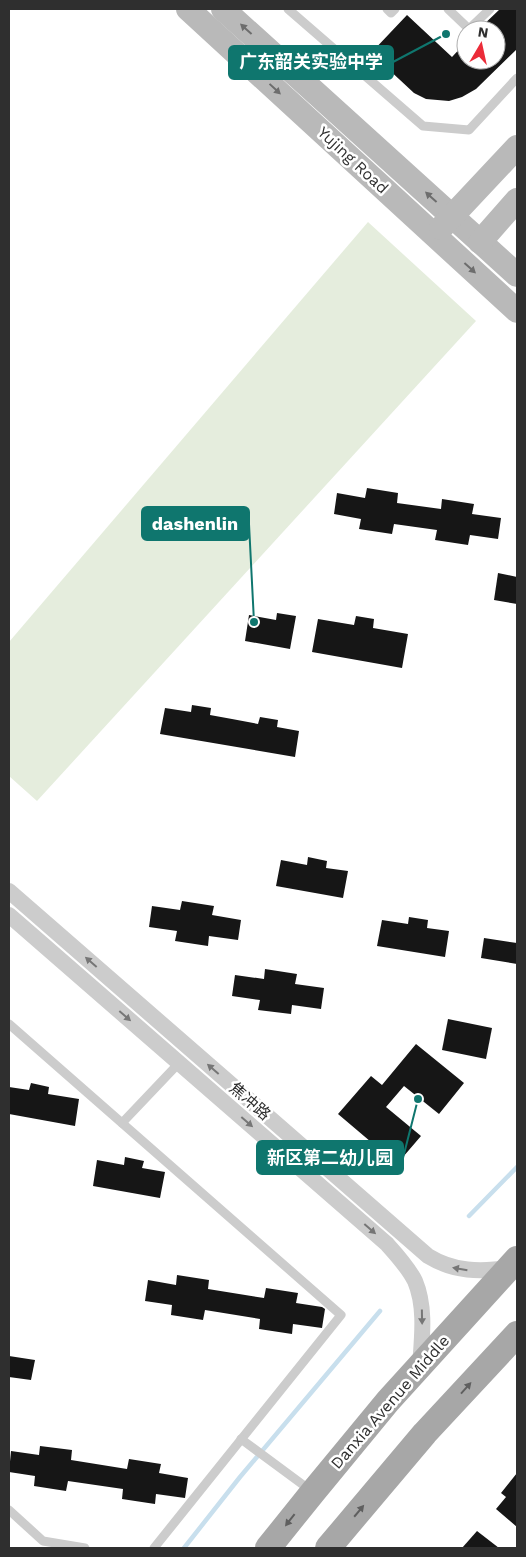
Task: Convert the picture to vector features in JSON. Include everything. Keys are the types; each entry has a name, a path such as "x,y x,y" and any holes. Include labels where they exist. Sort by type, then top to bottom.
{"main road":[{"name":"Yujing Road","path":"188,9 517,311"},
{"name":"Yujing Road","path":"223,9 517,275"},
{"path":"434,235 517,148"},
{"path":"480,242 517,200"},
{"name":"Danxia Avenue Middle","path":"268,1548 420,1366 513,1264"},
{"path":"328,1548 426,1433 517,1334"}],"street":[{"name":"焦冲路","path":"9,891 428,1256 446,1265 469,1271 513,1264"},
{"name":"焦冲路","path":"9,915 387,1244 400,1259 415,1282 421,1307 420,1366"}],"lane":[{"path":"288,9 423,126 469,130 517,78"},
{"path":"387,9 391,13 395,9"},
{"path":"448,9 469,29 490,9"},
{"path":"9,1024 341,1315 154,1548"},
{"path":"122,1123 179,1063"},
{"path":"241,1439 313,1492"},
{"path":"9,1510 43,1541 85,1548"}],"green space":[{"path":"368,222 476,321 37,801 9,776 9,642"}],"building":[{"path":"500,9 517,9 517,49 506,60 506,20 488,20"},
{"path":"407,15 452,57 456,53 456,70 495,70 476,89 462,97 449,101 426,99 414,93 371,53"},
{"path":"367,488 398,493 397,503 441,509 442,499 474,504 472,514 501,518 498,539 470,535 468,545 435,540 437,530 394,524 392,534 359,529 361,519 334,514 337,493 365,498"},
{"path":"498,573 517,577 517,604 494,600"},
{"path":"277,613 296,616 290,649 245,641 249,615 276,620"},
{"path":"356,616 374,619 373,628 408,634 402,668 312,652 318,619 354,625"},
{"path":"192,705 211,708 210,715 258,724 260,717 278,720 277,727 299,731 295,757 160,734 165,708 191,712"},
{"path":"308,857 327,861 326,868 348,871 343,898 276,886 281,860 307,865"},
{"path":"182,901 214,906 212,915 241,920 238,940 209,936 208,946 175,941 177,931 149,927 152,906 180,910"},
{"path":"409,917 428,920 427,928 449,931 445,957 377,946 382,920 408,924"},
{"path":"484,938 517,943 517,964 481,958"},
{"path":"265,969 297,974 295,984 324,988 321,1009 292,1005 291,1014 258,1010 260,1000 232,996 235,975 264,979"},
{"path":"448,1019 492,1028 486,1059 442,1050"},
{"path":"416,1044 464,1083 439,1114 404,1086 386,1107 421,1136 397,1164 338,1114 371,1076 382,1085"},
{"path":"31,1083 49,1087 48,1094 79,1099 75,1126 9,1114 9,1087 29,1090"},
{"path":"125,1157 144,1161 142,1168 165,1172 160,1198 93,1186 97,1160 124,1165"},
{"path":"177,1275 209,1280 208,1289 264,1298 266,1288 298,1293 296,1303 325,1309 322,1328 293,1324 292,1334 259,1329 260,1319 205,1310 203,1320 171,1315 172,1305 145,1301 148,1280 176,1285"},
{"path":"9,1356 35,1360 31,1380 9,1377"},
{"path":"40,1446 72,1450 71,1460 127,1469 129,1459 161,1464 159,1473 188,1478 185,1498 156,1494 155,1504 122,1499 123,1489 68,1481 66,1491 34,1486 35,1476 9,1472 11,1451 39,1455"},
{"path":"517,1473 517,1527 496,1509 506,1497 501,1493"},
{"path":"477,1531 499,1548 462,1548"}],"waterway":[{"path":"469,1216 517,1167"},
{"path":"184,1548 240,1477 380,1311"}],"place":[{"name":"广东韶关实验中学","path":"446,34"},
{"name":"dashenlin","path":"254,622"},
{"name":"新区第二幼儿园","path":"418,1099"}]}
